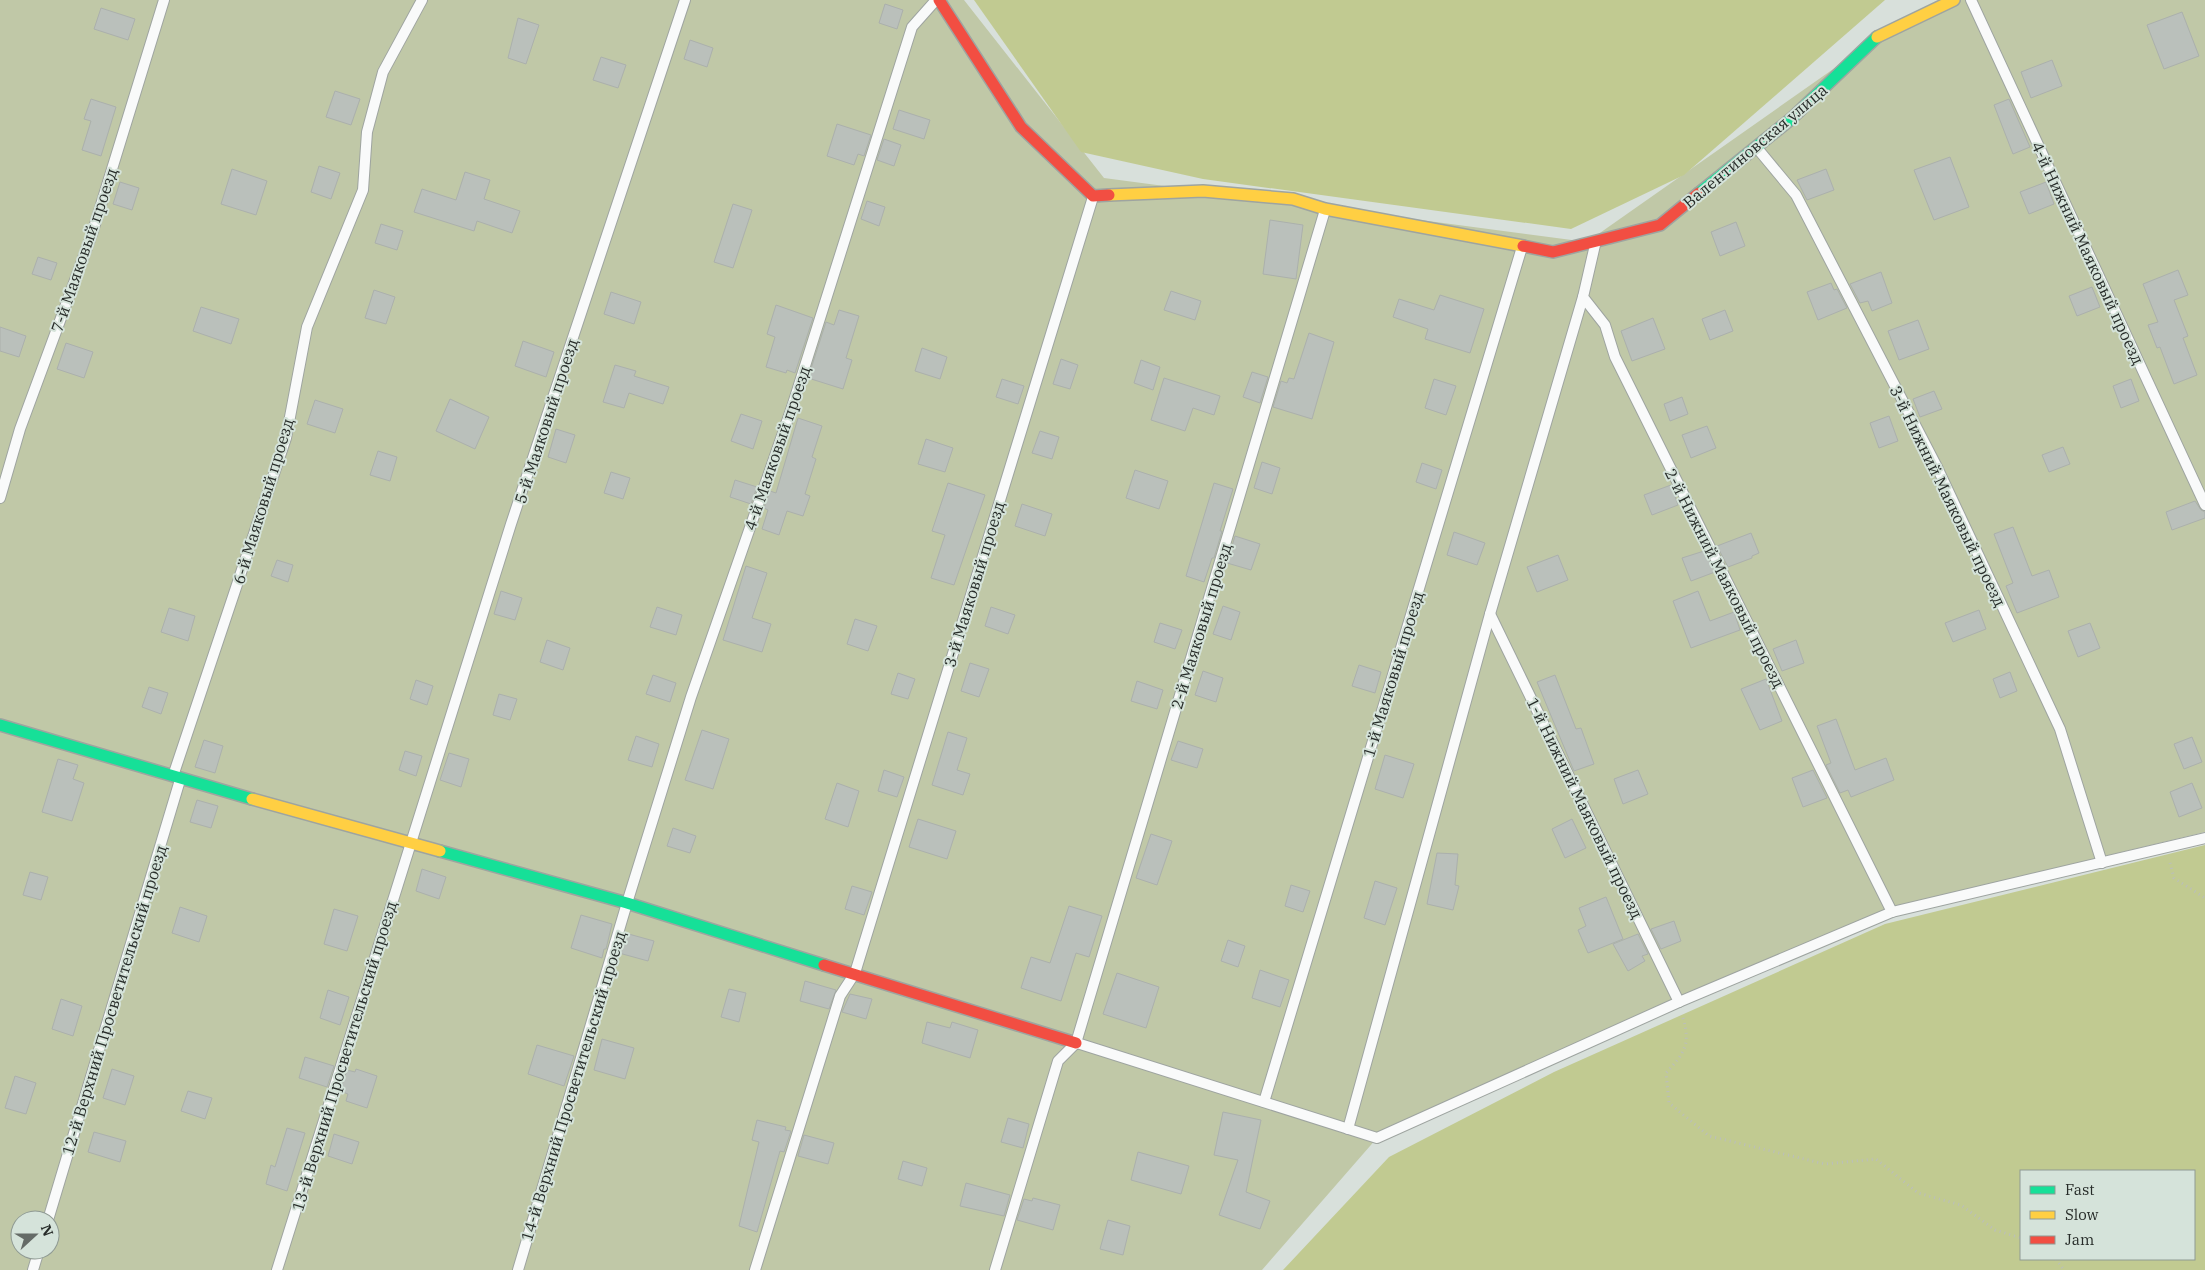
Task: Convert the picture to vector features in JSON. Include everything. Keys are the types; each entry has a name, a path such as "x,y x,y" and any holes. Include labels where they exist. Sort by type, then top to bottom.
{"street":[{"path":"938,0 1021,127 1093,196"},
{"name":"Валентиновская улица","path":"1093,196 1203,191 1293,198 1325,210 1553,252 1660,225 1791,119 1879,35 1954,0"},
{"path":"0,725 176,778 627,903 1076,1042"}],"lane":[{"name":"7-й Маяковый проезд","path":"0,498 20,429 92,234 164,0"},
{"name":"6-й Маяковый проезд","path":"176,778 286,438 307,327 363,190 367,132 383,72 422,0"},
{"name":"5-й Маяковый проезд","path":"411,843 511,524 685,0"},
{"name":"4-й Маяковый проезд","path":"627,903 691,697 792,407 912,27 938,0"},
{"name":"4-й Нижний Маяковый проезд","path":"1971,0 2205,506"},
{"name":"3-й Нижний Маяковый проезд","path":"1756,148 1796,195 1936,467 2060,729 2102,863"},
{"name":"3-й Маяковый проезд","path":"755,1270 840,996 855,973 1093,196"},
{"name":"2-й Маяковый проезд","path":"1076,1042 1325,210"},
{"path":"1348,1129 1490,614 1583,297 1596,241"},
{"name":"1-й Маяковый проезд","path":"1264,1102 1522,246"},
{"name":"2-й Нижний Маяковый проезд","path":"1583,297 1605,325 1615,357 1892,912"},
{"name":"1-й Нижний Маяковый проезд","path":"1490,614 1679,1002"},
{"name":"12-й Верхний Просветительский проезд","path":"51,1210 176,778"},
{"path":"995,1270 1058,1061 1076,1042 1377,1138 1679,1002 1892,912 2205,838"},
{"name":"13-й Верхний Просветительский проезд","path":"277,1270 411,843"},
{"name":"14-й Верхний Просветительский проезд","path":"518,1270 627,903"}],"path":[{"path":"2166,848 2174,878 2205,898"},
{"path":"1679,1002 1688,1032 1684,1053 1666,1073 1669,1103 1709,1136 1826,1164 1876,1159 1918,1193 1961,1205 1995,1230 2020,1238"}],"green space":[{"path":"0,0 964,0 1104,178 1587,242 1886,32 1953,0 2205,0 2205,832 1886,909 1377,1138 1262,1270 0,1270"},
{"path":"974,0 1885,0 1684,175 1571,229 1203,179 1081,152"},
{"path":"2205,845 2205,1270 1283,1270 1389,1157 1554,1072 1885,924"}],"building":[{"path":"885,4 903,10 897,29 879,23"},
{"path":"101,8 135,19 128,40 94,29"},
{"path":"2182,12 2199,56 2164,69 2147,25"},
{"path":"518,18 539,25 526,64 508,58"},
{"path":"690,40 713,48 707,67 684,59"},
{"path":"601,57 626,65 618,88 593,80"},
{"path":"2052,60 2062,86 2031,98 2021,72"},
{"path":"335,91 360,99 351,125 326,117"},
{"path":"91,99 116,107 101,156 82,150 91,121 84,119"},
{"path":"2009,99 2030,147 2013,154 1994,105"},
{"path":"899,110 930,120 924,139 893,129"},
{"path":"837,124 871,135 864,156 858,154 854,165 827,156"},
{"path":"884,139 901,145 894,166 877,160"},
{"path":"1950,157 1969,207 1934,220 1914,170"},
{"path":"319,166 340,173 331,199 311,192"},
{"path":"232,169 267,181 256,215 221,204"},
{"path":"1826,169 1834,190 1807,200 1797,180"},
{"path":"465,172 490,180 484,199 520,211 512,233 477,221 474,231 414,212 422,189 456,200"},
{"path":"120,182 139,188 132,210 113,204"},
{"path":"2046,182 2054,204 2029,214 2020,192"},
{"path":"867,201 885,207 879,226 861,219"},
{"path":"733,204 752,210 733,268 714,262"},
{"path":"1270,220 1303,225 1296,279 1263,274"},
{"path":"1736,222 1745,246 1720,256 1711,232"},
{"path":"381,224 403,231 397,250 375,243"},
{"path":"38,257 57,263 51,280 32,274"},
{"path":"2178,270 2188,295 2174,300 2188,336 2183,338 2197,375 2174,384 2160,347 2157,348 2148,325 2158,322 2143,284"},
{"path":"1881,272 1892,303 1872,311 1868,301 1860,303 1850,284"},
{"path":"1831,283 1834,290 1837,289 1847,308 1818,320 1807,292"},
{"path":"2092,287 2100,307 2077,316 2069,296"},
{"path":"374,290 395,297 386,324 365,318"},
{"path":"1171,291 1201,301 1195,320 1164,310"},
{"path":"611,292 641,302 634,324 604,314"},
{"path":"1440,295 1484,309 1470,353 1425,339 1428,329 1393,317 1399,299 1434,310"},
{"path":"776,305 813,318 795,373 787,370 786,373 766,367 775,337 767,334"},
{"path":"201,307 239,319 231,344 193,331"},
{"path":"839,310 859,316 846,358 852,360 843,389 808,378 826,322 834,325"},
{"path":"1725,310 1733,331 1710,340 1702,319"},
{"path":"1653,318 1665,349 1632,361 1621,331"},
{"path":"1918,320 1929,349 1899,360 1888,331"},
{"path":"0,327 26,336 19,357 0,351"},
{"path":"1309,333 1334,342 1312,419 1273,407 1281,381 1287,383 1289,378 1294,379"},
{"path":"523,341 554,352 546,377 515,366"},
{"path":"66,343 93,352 84,378 57,369"},
{"path":"922,348 947,357 940,379 915,371"},
{"path":"1061,359 1078,365 1070,389 1053,384"},
{"path":"1141,360 1160,367 1153,390 1134,383"},
{"path":"615,365 636,371 634,376 669,387 663,404 629,393 624,408 603,402"},
{"path":"1252,372 1268,377 1260,403 1243,397"},
{"path":"1164,378 1220,396 1214,415 1193,408 1185,431 1151,420"},
{"path":"1002,379 1024,386 1018,404 996,397"},
{"path":"1434,379 1456,386 1446,415 1425,408"},
{"path":"2131,379 2139,401 2121,408 2113,386"},
{"path":"1934,391 1942,409 1920,417 1913,399"},
{"path":"1682,397 1688,414 1670,421 1664,404"},
{"path":"450,399 489,417 475,449 436,431"},
{"path":"315,400 343,409 335,433 307,424"},
{"path":"741,414 762,421 753,449 731,441"},
{"path":"1889,416 1898,441 1879,448 1870,423"},
{"path":"798,418 822,426 812,457 816,459 805,494 810,496 803,516 787,511 779,535 762,529 768,510 764,508 770,491 776,493"},
{"path":"1707,426 1716,448 1691,458 1682,435"},
{"path":"556,429 575,435 566,463 548,457"},
{"path":"1040,431 1059,437 1052,459 1032,453"},
{"path":"926,439 953,448 945,472 918,464"},
{"path":"2063,447 2070,464 2049,472 2042,455"},
{"path":"378,451 397,457 390,481 370,475"},
{"path":"1262,462 1280,468 1272,494 1254,488"},
{"path":"1422,463 1442,470 1436,489 1416,482"},
{"path":"1135,470 1168,481 1159,509 1126,498"},
{"path":"611,472 630,478 623,499 604,493"},
{"path":"735,480 757,487 751,504 730,497"},
{"path":"948,483 985,495 954,585 931,578 945,535 932,531"},
{"path":"1214,483 1233,489 1214,558 1212,558 1204,582 1186,576"},
{"path":"1671,485 1678,505 1652,515 1644,495"},
{"path":"2195,501 2201,510 2205,512 2205,518 2172,530 2166,512"},
{"path":"1022,504 1052,514 1045,536 1015,526"},
{"path":"2013,527 2032,576 2049,570 2059,597 2017,613 2006,586 2013,583 1994,534"},
{"path":"1454,532 1485,543 1477,565 1447,555"},
{"path":"1751,533 1759,553 1752,556 1752,558 1728,567 1717,546"},
{"path":"1235,536 1260,544 1251,570 1227,563"},
{"path":"1704,551 1715,572 1691,581 1682,558"},
{"path":"1558,555 1568,580 1537,592 1527,567"},
{"path":"277,560 293,565 288,582 271,576"},
{"path":"746,566 767,573 752,618 771,624 762,652 723,640"},
{"path":"501,591 522,598 515,620 494,614"},
{"path":"1698,591 1710,621 1734,612 1740,630 1691,648 1673,601"},
{"path":"1223,606 1240,612 1231,640 1213,634"},
{"path":"657,607 682,615 676,635 650,627"},
{"path":"991,607 1015,615 1008,634 985,626"},
{"path":"169,608 195,616 188,641 161,632"},
{"path":"1979,610 1986,629 1953,642 1945,623"},
{"path":"855,619 877,626 868,651 847,644"},
{"path":"1160,623 1182,630 1175,649 1154,642"},
{"path":"2090,623 2100,648 2078,657 2068,631"},
{"path":"547,640 570,648 563,670 540,662"},
{"path":"1796,640 1804,663 1782,671 1773,649"},
{"path":"970,663 989,669 979,697 961,691"},
{"path":"1359,665 1381,672 1375,693 1352,686"},
{"path":"1203,671 1223,678 1216,702 1195,695"},
{"path":"2010,672 2017,691 2000,698 1993,679"},
{"path":"898,673 915,679 908,699 891,694"},
{"path":"653,675 676,683 670,702 646,694"},
{"path":"1555,675 1576,729 1581,728 1594,764 1574,771 1537,682"},
{"path":"1766,679 1782,721 1760,730 1741,689"},
{"path":"416,680 433,686 427,705 410,699"},
{"path":"1137,681 1163,690 1157,709 1131,701"},
{"path":"149,687 168,693 161,714 142,707"},
{"path":"499,694 517,699 510,720 493,715"},
{"path":"1836,719 1855,770 1886,758 1894,780 1851,797 1848,790 1840,793 1826,765 1831,763 1817,726"},
{"path":"702,730 729,739 713,789 685,780"},
{"path":"948,732 967,738 957,770 970,774 963,795 932,785"},
{"path":"636,736 659,744 652,767 628,760"},
{"path":"2192,737 2202,762 2184,769 2174,744"},
{"path":"204,740 223,746 215,773 195,767"},
{"path":"1178,741 1203,749 1197,768 1171,760"},
{"path":"405,751 422,756 416,776 399,770"},
{"path":"449,753 469,759 461,787 440,780"},
{"path":"1385,755 1414,764 1403,798 1375,789"},
{"path":"58,759 78,765 73,779 84,783 72,821 42,812"},
{"path":"884,770 904,777 897,797 878,791"},
{"path":"1638,770 1648,794 1623,804 1614,779"},
{"path":"1813,770 1827,798 1803,807 1792,778"},
{"path":"837,783 859,791 848,827 825,819"},
{"path":"2192,783 2202,808 2179,817 2170,792"},
{"path":"197,800 218,806 211,828 190,822"},
{"path":"918,819 956,831 947,859 909,847"},
{"path":"1572,819 1586,848 1565,858 1552,829"},
{"path":"673,828 696,836 690,853 667,846"},
{"path":"1151,834 1172,841 1157,885 1136,878"},
{"path":"1437,853 1458,854 1455,885 1459,886 1453,910 1427,904"},
{"path":"422,869 446,877 439,899 416,891"},
{"path":"30,872 48,877 41,900 23,895"},
{"path":"1375,881 1397,888 1385,925 1364,918"},
{"path":"1291,885 1310,891 1303,912 1285,906"},
{"path":"852,886 872,892 864,915 845,909"},
{"path":"1606,897 1623,939 1588,953 1578,930 1586,926 1579,908"},
{"path":"1069,906 1102,916 1089,957 1076,953 1061,1001 1021,988 1031,957 1050,963"},
{"path":"180,907 207,916 199,942 172,933"},
{"path":"334,909 358,916 347,951 324,944"},
{"path":"581,915 612,924 602,958 571,948"},
{"path":"1674,921 1681,941 1661,949 1651,929"},
{"path":"625,933 654,941 648,961 619,953"},
{"path":"1638,934 1648,954 1642,956 1645,961 1628,971 1613,944"},
{"path":"1228,940 1245,946 1238,967 1221,961"},
{"path":"1260,970 1289,980 1280,1007 1252,998"},
{"path":"1117,973 1159,987 1146,1028 1103,1014"},
{"path":"805,981 836,990 829,1009 800,1001"},
{"path":"729,989 746,993 739,1022 721,1017"},
{"path":"328,990 349,997 340,1025 320,1018"},
{"path":"850,994 872,999 866,1019 842,1012"},
{"path":"61,999 82,1006 73,1036 52,1029"},
{"path":"927,1022 950,1028 952,1022 978,1030 970,1058 922,1043"},
{"path":"602,1039 634,1048 625,1079 594,1070"},
{"path":"537,1045 574,1056 564,1086 528,1074"},
{"path":"305,1057 334,1066 327,1087 299,1078"},
{"path":"112,1069 134,1076 125,1105 103,1098"},
{"path":"356,1069 377,1076 367,1108 346,1101 348,1094 340,1091 347,1070 355,1072"},
{"path":"15,1076 36,1083 26,1114 5,1108"},
{"path":"188,1091 212,1098 205,1119 181,1111"},
{"path":"1223,1112 1261,1120 1246,1192 1270,1201 1260,1229 1219,1215 1238,1160 1214,1155"},
{"path":"1008,1118 1029,1124 1023,1148 1001,1142"},
{"path":"757,1120 786,1127 785,1130 791,1131 784,1152 780,1151 757,1232 739,1226 759,1142 752,1140"},
{"path":"287,1128 305,1133 287,1191 266,1184 271,1165 275,1167"},
{"path":"94,1132 126,1141 120,1162 88,1152"},
{"path":"334,1134 359,1142 352,1164 328,1156"},
{"path":"804,1135 834,1143 828,1164 798,1156"},
{"path":"1138,1152 1189,1166 1181,1194 1131,1180"},
{"path":"903,1161 927,1168 922,1186 898,1179"},
{"path":"966,1183 1010,1195 1004,1216 960,1206"},
{"path":"1033,1198 1060,1205 1053,1230 1017,1220 1024,1199 1032,1201"},
{"path":"1108,1220 1130,1226 1123,1255 1100,1249"}],"traffic: fast":[{"path":"1699,193 1791,119 1877,37"},
{"path":"0,725 252,799"},
{"path":"440,851 627,903 824,965"}],"traffic: slow":[{"path":"1877,37 1954,0"},
{"path":"1109,195 1203,191 1293,199 1325,209 1523,246"},
{"path":"252,799 440,851"}],"traffic: jam":[{"path":"939,0 1021,127 1093,196 1109,195"},
{"path":"1523,246 1553,252 1660,225 1699,193"},
{"path":"824,965 1076,1043"}]}
